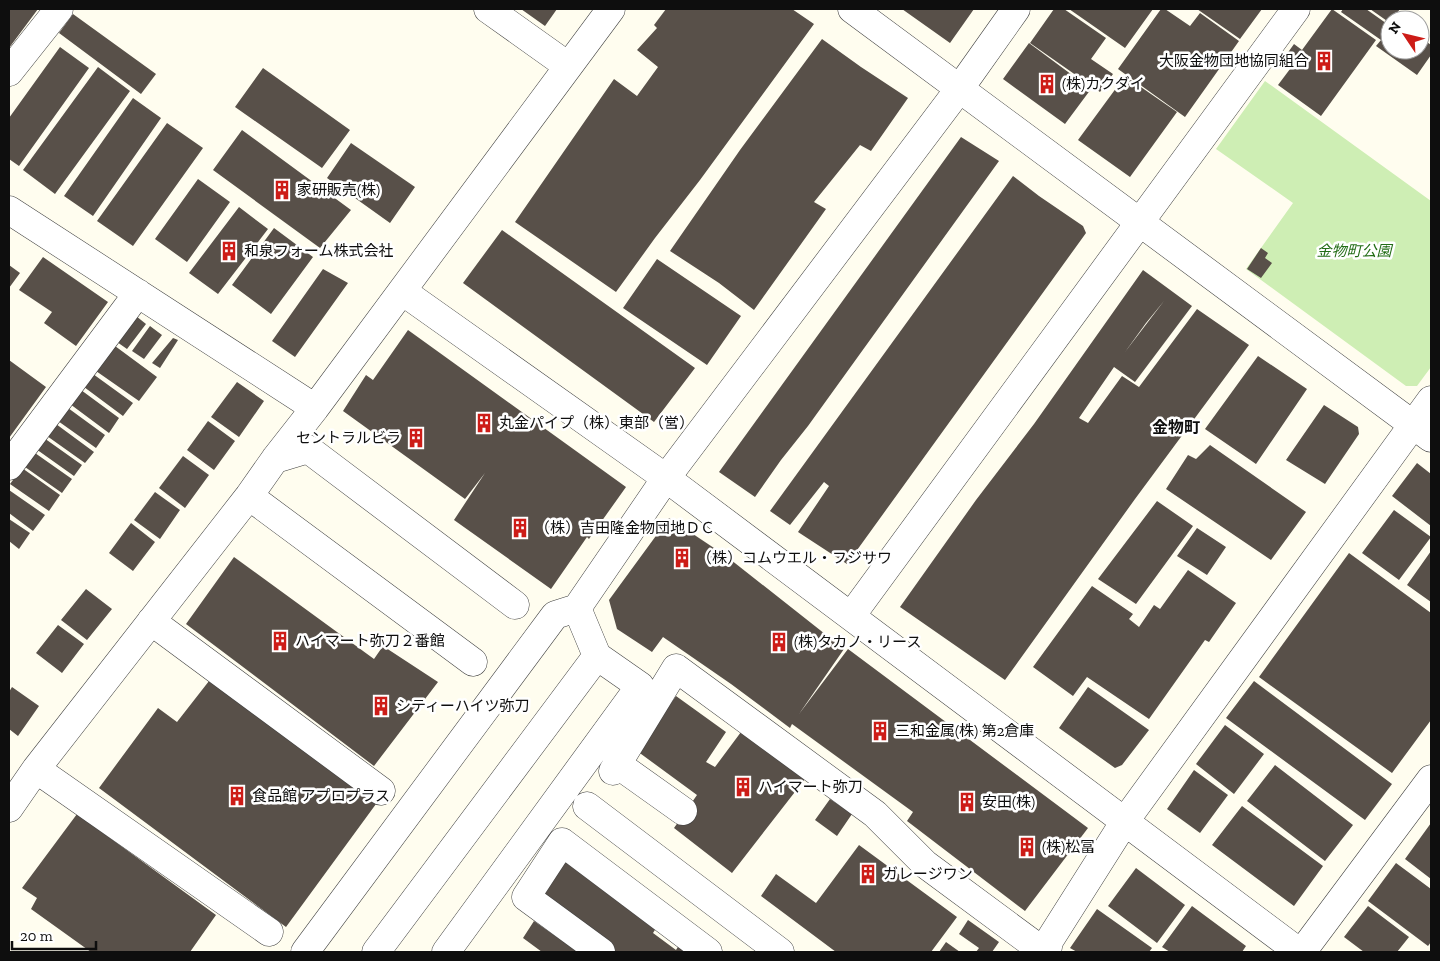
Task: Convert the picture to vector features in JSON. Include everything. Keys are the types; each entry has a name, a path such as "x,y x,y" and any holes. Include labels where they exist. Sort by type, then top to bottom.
{"street":[{"path":"9,72 59,9"},
{"path":"488,9 568,66"},
{"path":"9,808 36,769 316,408 611,9"},
{"path":"852,9 1422,431"},
{"path":"306,952 555,615 577,608 666,478 960,88 1016,9"},
{"path":"851,616 1296,9"},
{"path":"9,210 316,408"},
{"path":"402,292 666,478 1301,952 1431,778"},
{"path":"9,466 138,293"},
{"path":"683,811 615,767 676,668 874,814 925,864 1045,952 1049,941 1125,821 1422,431 1431,400"},
{"path":"275,459 308,449 515,606"},
{"path":"249,496 473,662"},
{"path":"446,952 640,686 597,656 577,608"},
{"path":"151,621 381,791"},
{"path":"376,952 597,656"},
{"path":"36,769 269,932"},
{"path":"587,806 780,952"},
{"path":"601,952 526,897 562,842 708,952"}],"green space":[{"name":"金物町公園","path":"1265,81 1431,201 1431,367 1417,386 1406,386 1246,269 1293,203 1216,149"}],"building":[{"path":"9,9 38,9 9,48"},
{"path":"521,9 557,9 545,26"},
{"path":"666,9 792,9 814,24 616,292 515,222 614,79 637,96 658,67 637,50 657,28 654,25"},
{"path":"902,9 974,9 950,43"},
{"path":"1054,9 1064,9 1106,38 1091,59 1113,74 1100,92 1030,43"},
{"path":"1069,9 1153,9 1125,48"},
{"path":"1161,9 1165,9 1190,26 1200,13 1239,41 1185,117 1118,69"},
{"path":"1197,9 1262,9 1240,39"},
{"name":"大阪金物団地協同組合","path":"1332,9 1376,40 1321,116 1278,85 1293,65 1284,58 1294,44 1302,50"},
{"path":"1343,9 1366,9 1380,19 1380,39 1341,12"},
{"path":"1370,9 1400,9 1380,10 1380,16"},
{"path":"73,14 156,74 141,94 59,33"},
{"path":"822,39 908,98 871,151 860,145 814,202 826,209 754,310 719,283 670,251 740,150"},
{"name":"(株)カクダイ","path":"1029,43 1091,89 1065,124 1003,79"},
{"path":"60,47 89,68 19,166 9,159 9,118"},
{"path":"1396,60 1428,60 1417,75"},
{"path":"98,67 130,91 55,194 23,170"},
{"path":"263,68 350,130 322,168 235,107"},
{"path":"1125,76 1177,112 1130,177 1078,140"},
{"path":"133,98 161,118 93,216 64,196"},
{"path":"167,123 203,148 133,246 97,221"},
{"name":"家研販売(株)","path":"242,130 351,210 320,248 213,170"},
{"path":"961,137 999,161 755,497 719,472"},
{"path":"351,143 415,187 390,223 327,178"},
{"path":"1013,176 1083,226 1086,233 847,564 798,532 829,486 824,482 790,525 770,511"},
{"path":"198,179 230,202 187,262 155,239"},
{"name":"和泉フォーム株式会社","path":"239,207 268,229 218,294 189,273"},
{"path":"274,228 313,257 271,314 232,285"},
{"path":"502,230 695,368 654,422 463,283"},
{"path":"1261,248 1268,253 1265,258 1272,263 1261,278 1247,269"},
{"path":"43,257 108,302 76,346 44,323 52,312 19,290"},
{"path":"657,259 741,316 707,365 623,308"},
{"path":"9,265 20,273 9,288"},
{"path":"323,269 348,283 295,357 272,341"},
{"path":"1143,270 1192,306 1135,382 1114,367 1079,418 1088,423 1122,376 1139,387 1197,309 1249,345 1005,680 900,607 976,500 1034,424","holes":["1164,301 1125,352 1146,323"]},
{"path":"136,316 146,324 127,349 117,342"},
{"path":"150,326 162,335 144,359 132,351"},
{"path":"408,330 626,487 589,539 587,537 551,589 454,520 485,473 465,499 343,411 366,375 373,380"},
{"path":"173,338 178,340 160,368 152,363"},
{"path":"115,346 157,377 139,401 96,371"},
{"path":"1258,356 1307,389 1256,464 1205,429"},
{"path":"9,360 46,387 9,438"},
{"path":"93,374 133,403 123,416 84,387"},
{"path":"237,382 264,401 239,437 211,417"},
{"path":"81,390 119,418 109,433 70,404"},
{"path":"1324,405 1358,427 1359,434 1325,484 1286,460"},
{"path":"68,408 105,435 96,448 58,421"},
{"path":"208,421 235,441 214,470 187,450"},
{"path":"56,424 94,452 85,463 47,436"},
{"path":"44,438 82,465 74,476 36,449"},
{"path":"1210,445 1306,512 1271,560 1166,489 1188,455 1196,459"},
{"path":"35,453 72,479 62,493 25,467"},
{"path":"183,456 209,475 185,508 159,488"},
{"path":"1417,463 1431,474 1431,526 1392,496"},
{"path":"22,468 60,495 49,511 10,484"},
{"path":"9,490 45,515 33,531 9,513"},
{"path":"155,492 180,510 160,539 134,520"},
{"path":"1157,501 1193,526 1136,604 1098,579"},
{"path":"1394,510 1431,537 1399,580 1362,553"},
{"path":"669,518 726,556 844,649 799,714 848,649 1088,828 1025,911 907,821 913,812 792,724 790,728 663,637 652,652 617,629 609,600"},
{"path":"9,519 30,533 19,549 9,541"},
{"path":"131,523 155,542 133,571 109,553"},
{"path":"1197,528 1226,547 1207,575 1177,556"},
{"path":"1431,551 1431,602 1407,585"},
{"path":"1349,553 1431,613 1431,720 1392,773 1259,677"},
{"name":"ハイマート弥刀２番館","path":"234,557 374,659 383,646 438,682 374,766 186,624"},
{"path":"1188,570 1236,603 1209,642 1205,640 1149,719 1087,677 1073,696 1033,667 1092,586 1133,614 1129,619 1139,627 1154,605 1160,609"},
{"path":"86,589 112,609 87,640 61,620"},
{"path":"58,625 84,644 62,673 36,653"},
{"name":"食品館 アプロプラス","path":"209,681 376,804 286,927 99,788 158,708 177,722"},
{"path":"1254,681 1392,784 1365,820 1226,718"},
{"path":"12,687 39,706 18,736 9,729 9,692"},
{"path":"1088,687 1149,730 1122,765 1115,768 1059,728"},
{"name":"ハイマート弥刀","path":"676,696 726,732 706,762 715,767 741,732 805,779 732,873 674,828 697,795 637,751"},
{"path":"1225,725 1264,754 1234,794 1196,764"},
{"path":"1275,765 1353,825 1325,861 1247,801"},
{"path":"1194,770 1228,795 1200,833 1167,809"},
{"path":"830,799 852,814 837,836 815,820"},
{"path":"1242,806 1323,866 1294,906 1212,845"},
{"path":"77,814 216,915 190,952 91,952 31,909 37,898 22,888"},
{"path":"1431,823 1431,879 1405,859"},
{"name":"ガレージワン","path":"859,845 957,917 931,952 836,952 761,896 776,874 816,903"},
{"path":"561,849 658,925 653,933 676,950 679,945 689,952 614,952 533,892"},
{"path":"1396,863 1431,889 1431,942 1428,946 1368,901"},
{"path":"1136,868 1185,905 1157,943 1108,906"},
{"path":"1192,906 1246,946 1242,952 1170,952 1162,947"},
{"path":"1368,906 1409,937 1397,952 1364,952 1344,937"},
{"path":"1097,909 1152,948 1149,952 1077,952 1070,948"},
{"path":"968,920 999,942 992,952 976,952 979,948 959,934"},
{"path":"534,921 578,952 542,952 523,938"},
{"path":"946,942 960,952 939,952"}],"place":[{"name":"大阪金物団地協同組合","path":"1324,61"},
{"name":"(株)カクダイ","path":"1047,84"},
{"name":"家研販売(株)","path":"282,190"},
{"name":"和泉フォーム株式会社","path":"229,251"},
{"name":"丸金パイプ（株）東部（営）","path":"484,423"},
{"name":"セントラルビラ","path":"416,438"},
{"name":"（株）吉田隆金物団地ＤＣ","path":"520,528"},
{"name":"（株）コムウエル・フジサワ","path":"682,558"},
{"name":"ハイマート弥刀２番館","path":"280,641"},
{"name":"(株)タカノ・リース","path":"779,642"},
{"name":"シティーハイツ弥刀","path":"381,706"},
{"name":"三和金属(株) 第2倉庫","path":"880,731"},
{"name":"ハイマート弥刀","path":"743,787"},
{"name":"食品館 アプロプラス","path":"237,796"},
{"name":"安田(株)","path":"967,802"},
{"name":"(株)松冨","path":"1027,847"},
{"name":"ガレージワン","path":"868,874"}],"district":[{"name":"金物町","path":"1176,427"}]}
